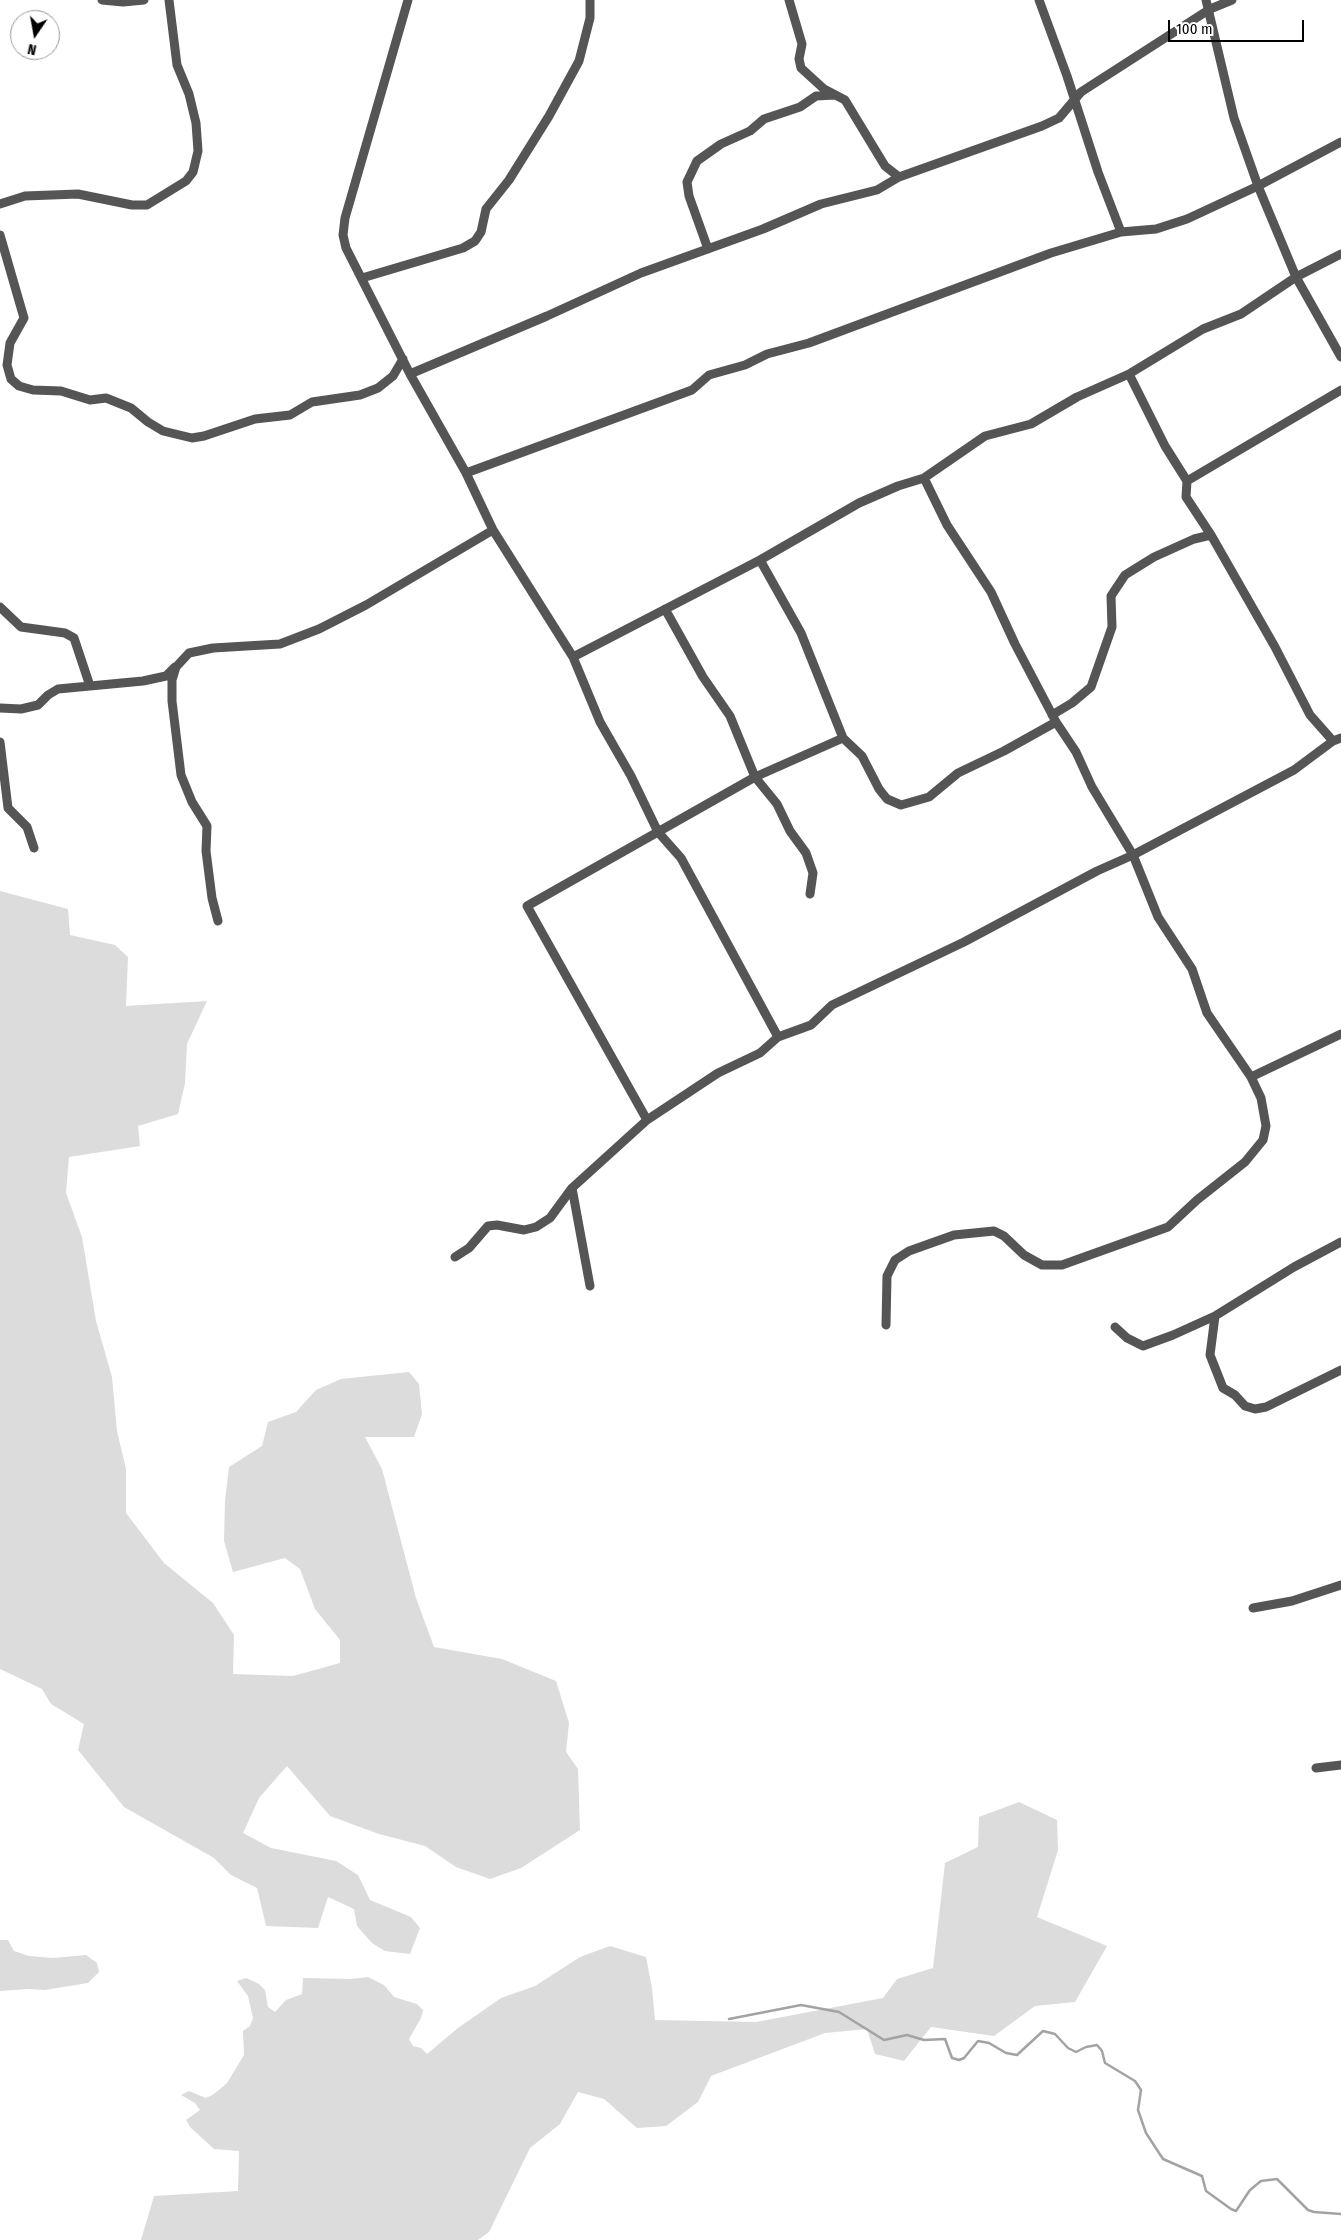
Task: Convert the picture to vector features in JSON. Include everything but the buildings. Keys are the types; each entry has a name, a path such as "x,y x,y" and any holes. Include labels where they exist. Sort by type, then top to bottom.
{"street":[{"path":"102,0 123,2 144,0"},
{"path":"0,204 25,196 78,194 132,205 147,205 186,181 193,172 198,151 196,123 189,94 177,65 169,0"},
{"path":"408,0 345,218 342,235 346,248 410,374 466,473 492,530 573,657 600,722 631,776 658,832 681,858 778,1037"},
{"path":"362,278 463,248 475,241 480,232 486,210 509,180 544,124 579,61 590,18 590,0"},
{"path":"789,0 802,44 799,60 801,68 824,89 845,100 885,166 898,177"},
{"path":"1039,0 1075,99 1098,172 1121,232"},
{"path":"1206,0 1210,9 1234,118 1258,186 1296,277 1341,358"},
{"path":"410,374 547,316 641,273 708,250 821,204 877,190 898,177 1042,126 1059,118 1081,92 1210,9 1232,0"},
{"path":"708,250 688,196 687,182 697,161 721,144 750,130 764,119 800,107 816,96 835,95"},
{"path":"466,473 692,390 709,375 745,365 767,354 808,343 1050,253 1121,232 1156,228 1186,219 1258,186 1341,142"},
{"path":"0,235 24,318 10,344 4,367 11,379 19,386 33,390 61,391 90,400 106,398 131,408 163,431 192,438 204,436 255,419 290,415 312,402 360,395 378,388 393,376 403,360"},
{"path":"573,657 760,560 859,503 898,486 924,478 985,436 1031,424 1077,397 1129,374 1203,329 1241,314 1296,277 1341,254"},
{"path":"454,1257 469,1248 488,1226 497,1225 524,1230 536,1227 550,1218 572,1188 619,1148 647,1120 718,1072 760,1053 778,1037 811,1025 832,1005 964,942 1097,870 1133,855 1294,770 1337,740 1310,716 1275,647 1211,535 1186,497 1187,481 1165,446 1129,374"},
{"path":"1187,481 1341,390"},
{"path":"886,1325 887,1276 895,1260 927,1243 960,1234 994,1231 1004,1236 1034,1261 1050,1266 1062,1265 1168,1227 1197,1200 1245,1162 1263,1140 1266,1126 1262,1098 1251,1077 1208,1013 1192,969 1158,917 1133,855 1092,787 1076,752 1054,718 1014,644 991,592 947,524 924,478"},
{"path":"0,708 21,709 38,705 48,695 58,689 166,676 190,653 213,648 280,644 319,628 366,605 492,530"},
{"path":"760,560 801,633 843,738 862,756 871,770 879,789 887,799 902,805 929,797 958,773 984,762 1054,718 1091,687 1112,628 1111,596 1125,575 1154,557 1194,539 1211,535"},
{"path":"0,607 20,626 64,633 74,638 90,686"},
{"path":"665,609 703,677 730,716 755,777 777,804 790,831 806,852 813,873 810,894"},
{"path":"176,667 172,680 172,701 181,775 192,802 207,826 206,851 212,898 218,921"},
{"path":"647,1120 527,906 755,777 843,738"},
{"path":"0,742 8,808 27,827 34,848"},
{"path":"1251,1077 1341,1034"},
{"path":"572,1188 590,1286"},
{"path":"1115,1327 1128,1338 1143,1346 1215,1316 1294,1267 1341,1242"},
{"path":"1215,1316 1210,1355 1223,1388 1235,1395 1245,1406 1255,1409 1266,1407 1341,1370"},
{"path":"1253,1608 1292,1601 1341,1585"},
{"path":"1316,1768 1341,1765"}],"shaded area":[{"path":"0,891 68,909 70,935 115,945 128,957 126,1006 207,1001 187,1044 185,1083 178,1114 138,1126 140,1146 69,1157 66,1193 82,1237 96,1321 112,1377 117,1431 126,1469 126,1513 164,1563 213,1603 234,1635 233,1674 293,1676 340,1663 340,1640 315,1609 300,1569 285,1558 233,1572 224,1541 225,1501 229,1467 262,1446 268,1422 296,1412 316,1390 341,1379 409,1372 419,1384 422,1414 414,1437 365,1437 382,1469 416,1598 434,1647 502,1659 556,1681 569,1723 566,1752 578,1769 580,1830 521,1868 490,1879 456,1867 425,1846 379,1834 330,1816 287,1766 259,1798 243,1833 271,1848 336,1861 358,1875 370,1900 411,1917 420,1928 410,1954 385,1951 372,1943 357,1926 354,1909 328,1897 318,1928 266,1926 257,1888 231,1875 214,1858 124,1807 78,1750 84,1724 51,1704 42,1689 0,1669"},
{"path":"1019,1802 1057,1820 1058,1850 1037,1917 1107,1946 1075,2002 1035,2006 994,2036 931,2027 904,2061 875,2054 867,2029 825,2033 711,2076 698,2102 666,2126 637,2128 604,2099 578,2092 560,2124 530,2148 489,2232 478,2240 141,2240 154,2196 238,2191 239,2151 214,2149 190,2127 186,2120 200,2110 195,2103 181,2095 189,2091 206,2098 214,2094 227,2083 244,2055 243,2031 250,2026 253,2018 248,1996 237,1981 246,1978 259,1984 265,1990 268,2007 275,2012 286,2000 302,1994 303,1978 351,1979 368,1977 384,1985 394,1997 417,2004 423,2010 421,2018 409,2039 413,2046 421,2048 427,2054 458,2028 501,1998 535,1986 580,1957 610,1946 646,1957 652,1988 655,2020 756,2022 883,1998 897,1979 933,1968 945,1863 978,1847 979,1817"},
{"path":"0,1940 8,1940 14,1951 29,1956 53,1958 86,1955 97,1963 99,1972 88,1983 45,1990 0,1991"}],"waterway":[{"path":"729,2019 801,2005 839,2012 884,2040 907,2035 924,2040 945,2039 952,2058 959,2060 964,2058 978,2041 989,2043 1006,2053 1017,2055 1043,2031 1055,2034 1068,2048 1076,2052 1086,2047 1097,2045 1102,2051 1105,2063 1135,2081 1141,2090 1138,2110 1146,2133 1163,2159 1202,2176 1206,2191 1231,2209 1236,2211 1250,2190 1261,2181 1277,2179 1308,2210 1341,2214"}]}
